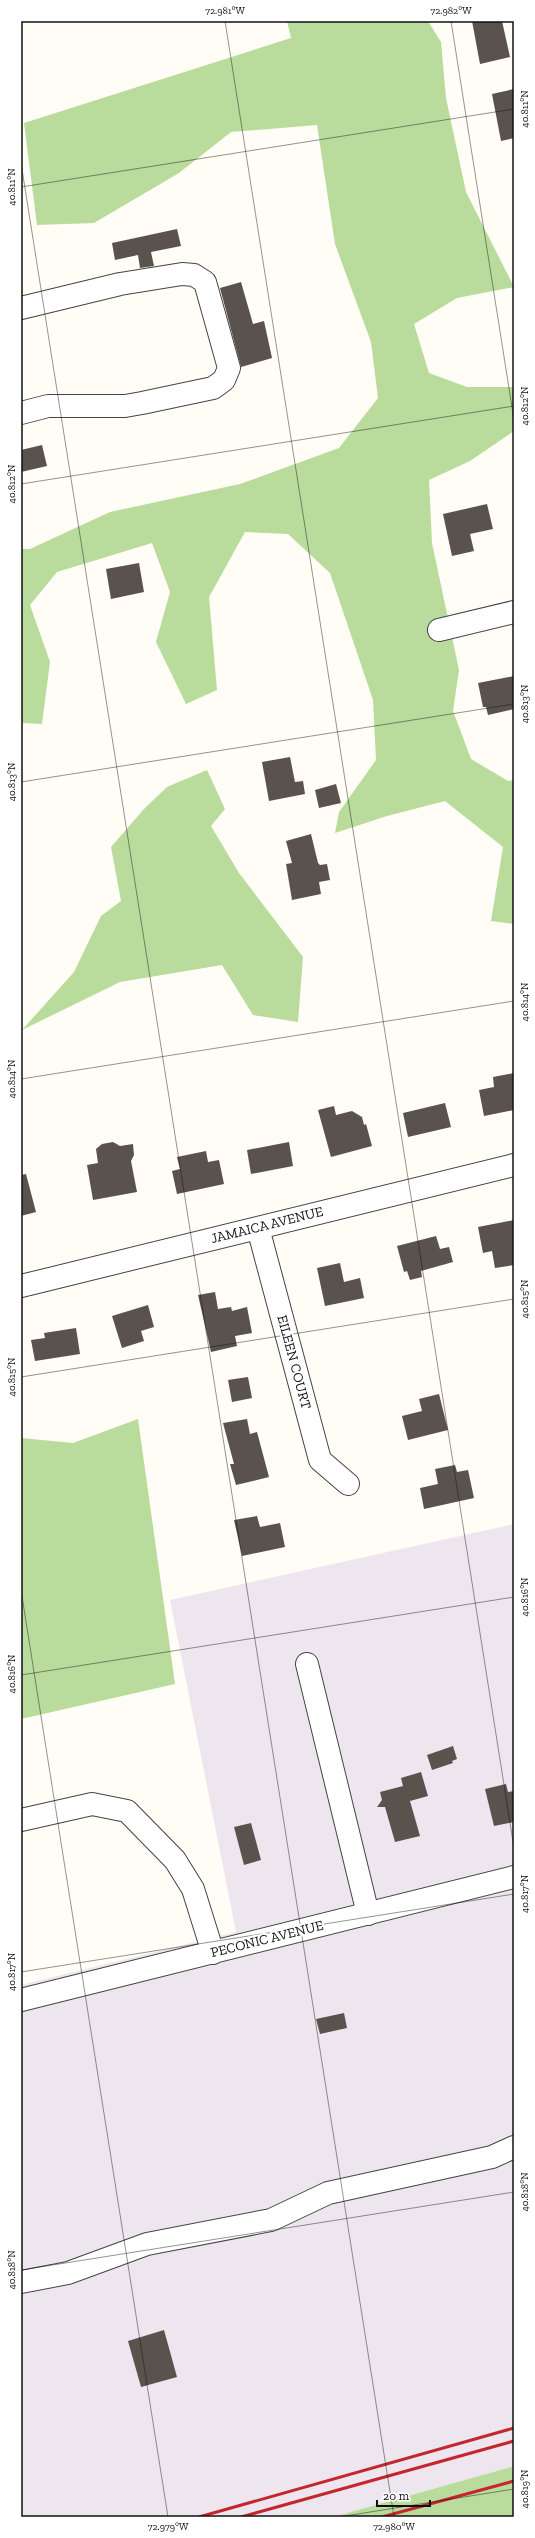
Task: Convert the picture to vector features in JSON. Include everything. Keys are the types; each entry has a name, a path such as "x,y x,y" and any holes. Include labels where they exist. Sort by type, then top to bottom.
{"street":[{"path":"21,308 120,284 182,274 194,275 205,282 229,368 224,380 213,388 125,406 48,406 21,412"},
{"path":"439,630 514,612"},
{"name":"JAMAICA AVENUE","path":"21,1286 514,1165"},
{"name":"EILEEN COURT","path":"258,1228 320,1460 348,1484"},
{"path":"307,1664 368,1914"},
{"path":"21,1820 92,1804 111,1806 126,1811 136,1818 175,1860 193,1889 213,1952"},
{"name":"PECONIC AVENUE","path":"21,2000 514,1877"},
{"path":"21,2282 68,2273 147,2244 271,2220 328,2193 492,2157 514,2147"}],"shaded area":[{"path":"514,1524 514,2466 333,2517 21,2517 21,1985 236,1932 170,1600"}],"green space":[{"path":"287,21 428,21 441,42 446,98 466,192 514,287 457,298 414,324 429,373 467,387 514,387 514,431 470,461 429,480 432,543 459,670 453,711 471,759 508,781 514,780 514,924 491,921 503,847 445,801 387,816 335,833 339,812 376,760 373,700 330,573 288,534 245,532 209,597 217,690 186,704 156,642 170,592 152,543 57,572 30,605 50,662 42,724 21,723 21,549 30,549 110,512 240,484 339,448 378,398 371,342 335,244 317,125 231,132 179,173 94,223 37,225 24,123 291,38"},
{"path":"207,770 225,809 211,826 239,873 303,957 298,1022 253,1015 222,965 120,982 22,1030 74,972 101,916 121,901 111,847 144,809 167,787"},
{"path":"138,1419 175,1684 21,1719 21,1438 73,1443"},
{"path":"514,2466 514,2517 333,2517"}],"building":[{"path":"472,21 502,21 510,57 480,64"},
{"path":"514,89 514,138 501,141 492,94"},
{"path":"177,229 181,246 151,252 154,266 140,268 138,255 115,260 112,243"},
{"path":"241,282 253,324 264,321 272,358 241,367 220,288"},
{"path":"42,445 47,466 21,472 21,450"},
{"path":"487,504 493,529 470,534 474,551 452,556 443,514"},
{"path":"139,563 144,592 111,599 106,569"},
{"path":"514,676 514,709 488,715 486,707 483,707 478,683"},
{"path":"290,757 295,782 303,781 305,794 269,801 262,762"},
{"path":"336,784 341,803 319,808 315,790"},
{"path":"311,834 318,863 320,865 327,864 330,880 319,882 321,894 292,900 286,864 292,863 286,841"},
{"path":"514,1073 514,1110 484,1116 479,1090 494,1087 493,1077"},
{"path":"445,1103 451,1127 408,1137 403,1113"},
{"path":"334,1106 336,1115 352,1111 362,1117 364,1125 366,1124 372,1146 331,1157 318,1110"},
{"path":"113,1142 120,1146 133,1144 134,1155 131,1161 137,1192 93,1200 87,1165 98,1163 96,1149 102,1144"},
{"path":"289,1142 293,1166 251,1174 247,1150"},
{"path":"206,1151 208,1162 219,1160 224,1184 177,1194 172,1171 180,1169 177,1157"},
{"path":"26,1174 36,1212 21,1216 21,1175"},
{"path":"514,1220 514,1265 495,1268 492,1251 483,1253 478,1227"},
{"path":"436,1236 440,1249 449,1247 453,1262 421,1271 422,1277 410,1280 407,1271 404,1272 397,1246"},
{"path":"340,1263 344,1282 360,1278 364,1298 325,1306 317,1268"},
{"path":"215,1292 218,1309 231,1307 232,1311 247,1307 252,1333 235,1336 237,1346 211,1352 198,1295"},
{"path":"148,1305 154,1327 141,1331 144,1341 122,1348 112,1316"},
{"path":"76,1328 80,1354 35,1361 31,1340 45,1338 44,1333"},
{"path":"248,1377 252,1398 232,1402 228,1380"},
{"path":"439,1394 448,1430 408,1440 402,1416 422,1411 419,1399"},
{"path":"247,1419 250,1434 257,1432 269,1477 236,1485 230,1464 234,1464 223,1423"},
{"path":"455,1465 457,1472 468,1470 474,1498 424,1509 420,1488 438,1484 435,1469"},
{"path":"257,1516 260,1527 280,1523 285,1547 242,1556 234,1520"},
{"path":"453,1746 457,1759 452,1761 453,1763 432,1770 427,1755"},
{"path":"421,1772 428,1796 410,1801 420,1836 395,1842 385,1807 377,1807 382,1800 380,1792 403,1786 401,1778"},
{"path":"506,1784 508,1792 514,1791 514,1822 494,1826 485,1789"},
{"path":"251,1823 261,1860 244,1865 234,1827"},
{"path":"344,2013 347,2028 320,2034 316,2019"},
{"path":"164,2330 177,2377 141,2387 128,2341"}],"railway":[{"path":"199,2517 514,2428"},
{"path":"241,2517 514,2441"},
{"path":"382,2517 514,2481"}]}
